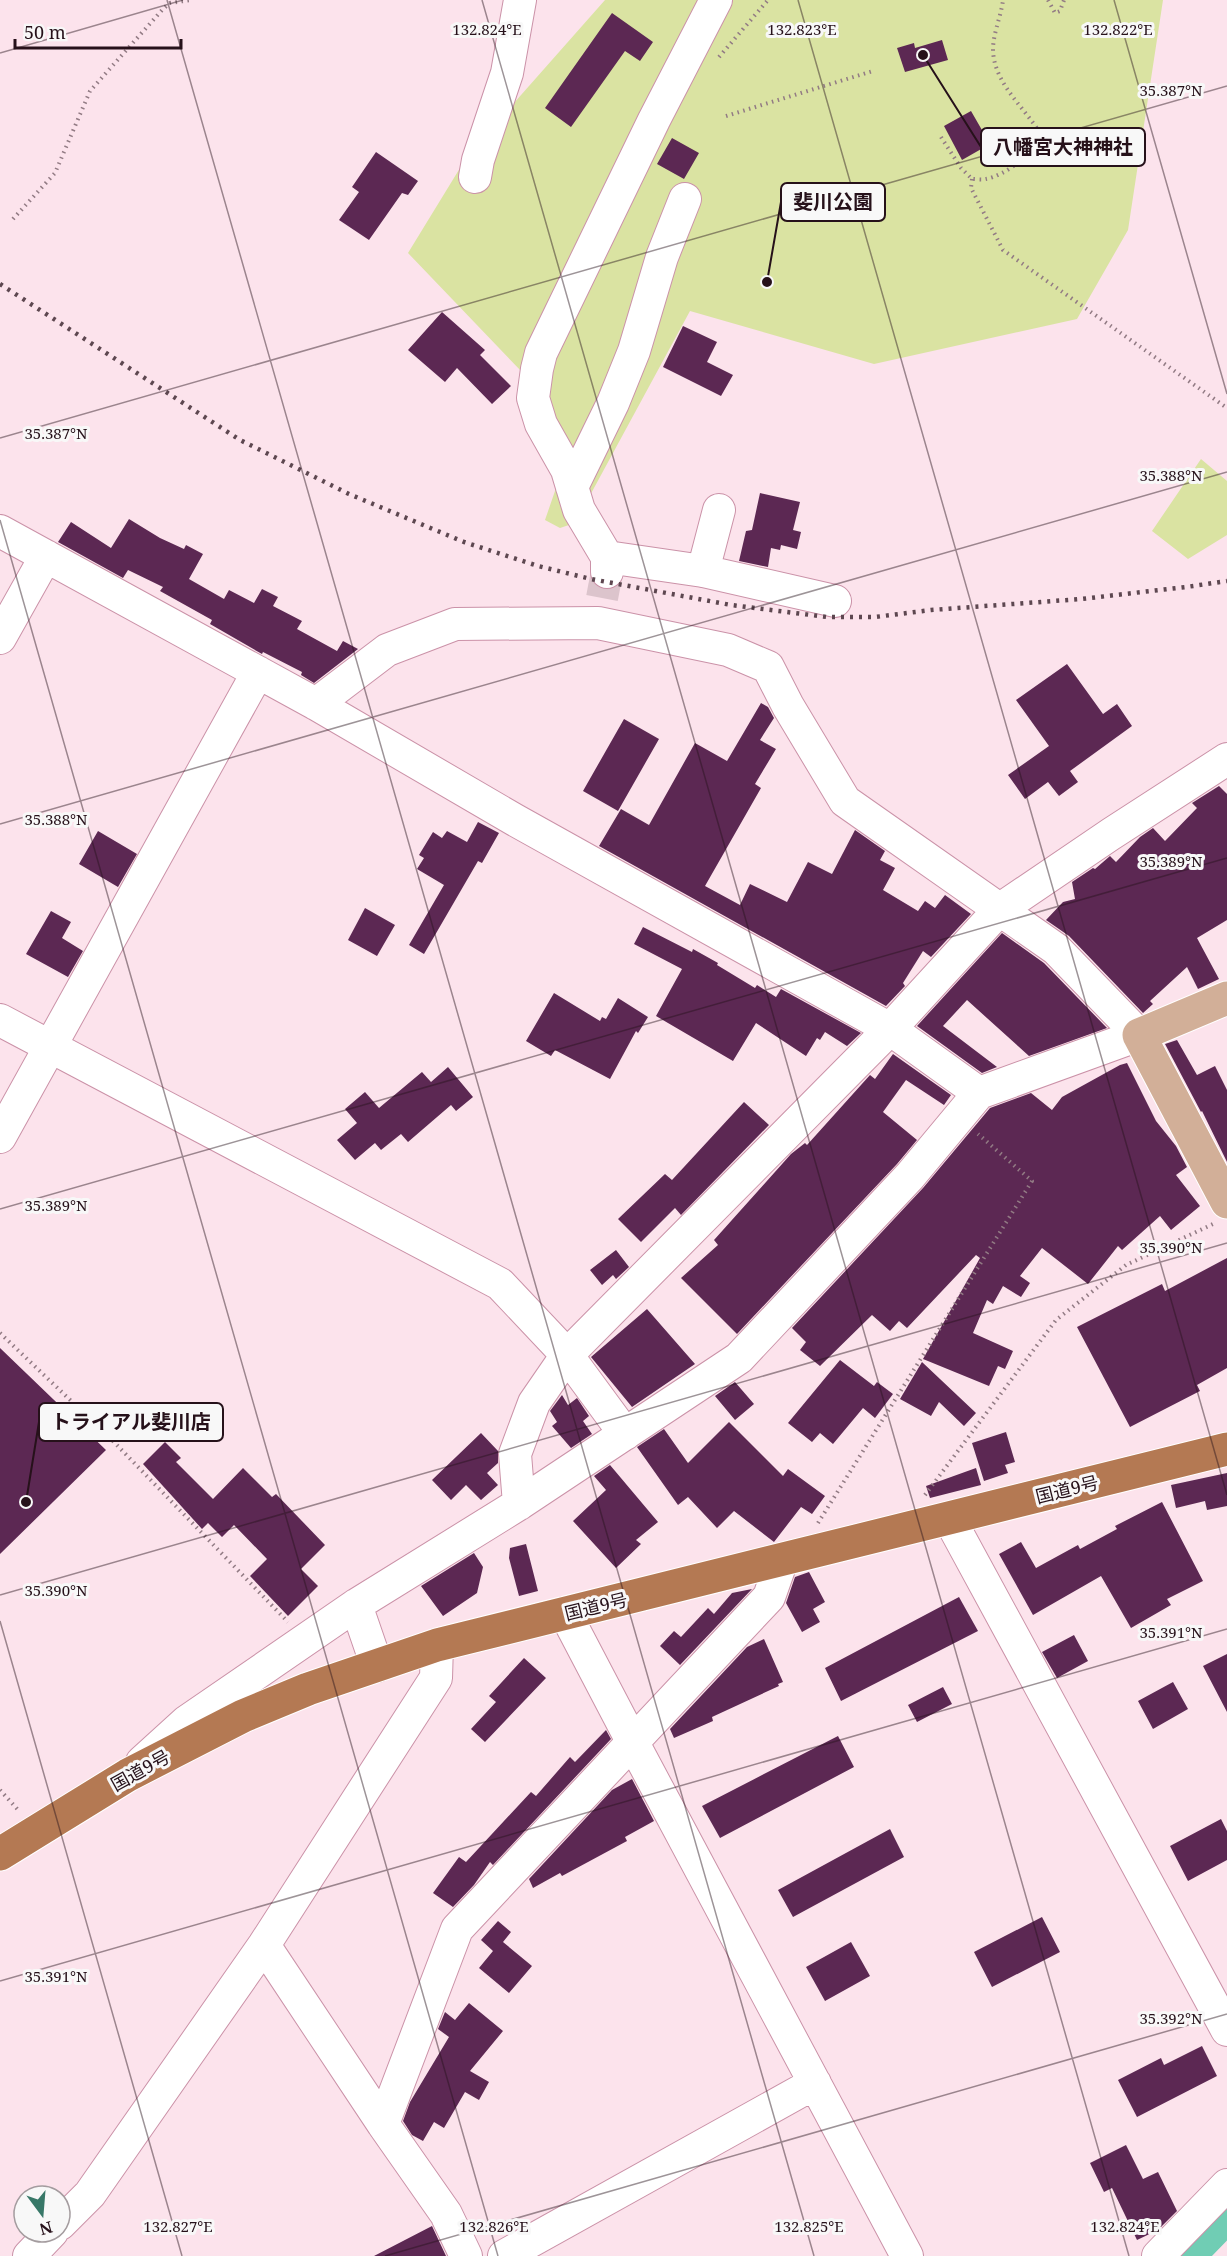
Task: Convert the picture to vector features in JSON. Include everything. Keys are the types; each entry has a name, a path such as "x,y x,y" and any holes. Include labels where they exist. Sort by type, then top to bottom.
{"highway":[{"name":"国道9号","path":"0,1854 128,1775 243,1716 308,1689 437,1645 1227,1449"}],"main road":[{"path":"1222,1212 1217,1165 1139,1035 1227,998"}],"street":[{"path":"475,177 478,160 507,73 520,0"},
{"path":"128,1775 186,1722 356,1605 519,1504 739,1358 910,1176 979,1093 1139,1035 1056,949 845,801 788,706 768,667 728,650 603,587 567,470 541,424 533,398 537,369 541,353 654,120 716,0"},
{"path":"572,488 613,403 634,351 662,257 684,199"},
{"path":"703,571 719,510"},
{"path":"0,531 316,704 515,820 890,1029 979,1093"},
{"path":"0,638 46,556"},
{"path":"316,704 387,650 455,624 603,587 703,571 835,600"},
{"path":"0,1137 258,672"},
{"path":"519,1504 515,1454 534,1403 567,1355 890,1029 999,910 1227,759"},
{"path":"0,1020 500,1284 567,1355 625,1434"},
{"path":"949,1518 1227,2030"},
{"path":"383,2124 457,1929 769,1597 790,1558"},
{"path":"356,1605 376,1666"},
{"path":"565,1613 908,2256"},
{"path":"72,2212 90,2194 264,1945 436,1678 437,1645"},
{"path":"264,1945 446,2214 466,2256"},
{"path":"504,2256 815,2083"},
{"path":"1158,2256 1227,2185"},
{"path":"29,2256 40,2244"}],"path":[{"path":"13,219 55,173 90,91 163,9 170,3 191,0"},
{"path":"941,137 961,168 972,179 986,179 1002,173 1036,149 1043,138 1001,80 993,52 1003,0"},
{"path":"1048,0 1055,13 1060,11 1064,0"},
{"path":"726,116 873,71"},
{"path":"972,179 971,188 1003,250 1227,408"},
{"path":"790,1558 1032,1181 959,1117"},
{"path":"898,1531 1056,1320 1126,1265 1222,1212"},
{"path":"0,1333 111,1440 305,1640"}],"green space":[{"path":"605,0 1163,0 1128,230 1077,319 874,364 690,311 575,523 560,528 545,520 555,491 555,478 522,372 408,253 468,155"},
{"path":"1201,459 1227,481 1227,535 1188,559 1152,531"}],"building":[{"path":"612,13 653,42 640,61 625,51 571,127 545,108"},
{"path":"942,40 948,60 905,72 897,48 914,43 915,48"},
{"path":"971,111 990,144 962,160 944,126"},
{"path":"672,138 699,153 684,179 657,164"},
{"path":"376,152 418,181 408,195 402,193 369,240 339,220 359,192 352,187"},
{"path":"442,312 485,350 480,355 511,386 492,404 457,368 445,382 408,350"},
{"path":"683,326 717,342 707,362 733,375 721,396 663,367"},
{"path":"760,493 800,502 793,530 801,532 797,549 781,545 780,550 771,548 768,567 739,561 746,531 752,530"},
{"path":"129,519 160,538 184,549 186,545 203,554 189,579 224,599 229,590 254,603 262,589 278,597 273,606 302,621 297,629 337,651 343,641 358,649 314,683 301,675 302,672 263,652 262,654 210,624 212,620 160,591 163,587 128,570 123,578 58,542 71,522 111,548"},
{"path":"1067,664 1103,714 1117,704 1132,726 1070,771 1078,782 1059,796 1048,782 1025,799 1008,775 1049,746 1016,700"},
{"path":"761,703 768,707 774,718 760,740 776,749 755,784 761,788 705,886 740,905 750,884 787,902 808,862 832,874 855,830 885,851 880,860 895,868 883,890 918,911 925,901 935,908 945,895 971,914 931,957 923,951 903,983 905,986 886,1006 599,846 621,809 649,825 695,743 727,761"},
{"path":"624,719 659,739 618,811 583,791"},
{"path":"1219,786 1227,794 1227,920 1197,938 1219,979 1198,989 1187,967 1150,1001 1153,1004 1143,1013 1069,936 1046,920 1063,902 1075,899 1072,882 1093,868 1095,869 1110,856 1116,862 1140,837 1153,828 1165,841 1197,808 1192,803"},
{"path":"478,822 499,833 482,863 478,861 424,954 409,945 444,885 417,869 424,858 419,855 433,832 442,838 447,831 467,842"},
{"path":"98,831 137,854 118,887 79,864"},
{"path":"365,908 395,925 377,956 348,940"},
{"path":"51,911 71,922 62,938 83,951 68,977 26,954"},
{"path":"643,927 692,952 693,949 755,988 757,985 776,997 781,989 861,1033 847,1046 825,1032 820,1040 817,1038 806,1056 756,1023 733,1061 656,1016 682,969 634,944"},
{"path":"1002,933 1044,963 1107,1028 1029,1056 967,1000 943,1026 997,1067 982,1073 917,1026"},
{"path":"554,993 600,1021 602,1017 606,1019 618,998 648,1017 638,1033 636,1031 610,1079 555,1050 551,1056 526,1041"},
{"path":"1177,1040 1197,1075 1215,1066 1227,1090 1227,1162 1165,1044"},
{"path":"893,1054 951,1095 944,1105 906,1080 883,1112 917,1140 737,1334 681,1278 718,1245 714,1240 791,1154 805,1143 807,1145 870,1075 875,1079"},
{"path":"1127,1063 1156,1121 1176,1146 1187,1167 1176,1175 1200,1206 1171,1230 1160,1216 1122,1250 1118,1246 1088,1284 1042,1248 1020,1276 1030,1283 1021,1297 1003,1286 993,1304 987,1300 973,1333 1013,1351 1005,1369 998,1366 989,1386 923,1359 980,1258 976,1255 907,1328 899,1321 890,1331 872,1315 820,1366 800,1350 806,1342 792,1328 923,1188 990,1108 1031,1093 1052,1110 1062,1097"},
{"path":"448,1067 473,1097 456,1111 451,1105 408,1142 401,1134 381,1150 375,1143 355,1160 337,1140 357,1123 345,1109 365,1092 379,1108 422,1072 431,1082"},
{"path":"744,1102 769,1125 681,1215 675,1208 641,1242 618,1219 665,1174 672,1180"},
{"path":"616,1250 629,1267 616,1279 613,1275 602,1285 590,1270"},
{"path":"1227,1258 1227,1368 1197,1385 1200,1391 1130,1427 1077,1327 1162,1284 1165,1291"},
{"path":"647,1309 695,1364 632,1407 591,1357"},
{"path":"0,1348 106,1450 0,1554"},
{"path":"840,1360 874,1386 877,1382 893,1394 875,1418 863,1408 833,1444 820,1433 812,1442 788,1423"},
{"path":"922,1362 976,1413 964,1426 939,1402 931,1416 900,1399"},
{"path":"735,1382 754,1404 735,1420 715,1396"},
{"path":"562,1395 568,1405 577,1398 589,1416 583,1421 592,1434 571,1448 552,1426 557,1422 550,1411"},
{"path":"729,1422 783,1476 788,1469 825,1496 812,1514 801,1507 774,1542 734,1511 717,1528 688,1497 678,1505 637,1447 664,1429 688,1463"},
{"path":"1006,1432 1015,1462 1005,1465 1008,1473 984,1481 972,1443"},
{"path":"481,1433 498,1451 498,1463 487,1473 498,1485 481,1500 466,1485 451,1500 432,1480"},
{"path":"165,1442 181,1458 176,1462 213,1499 243,1468 272,1497 276,1494 325,1545 301,1569 318,1586 288,1616 250,1576 267,1559 234,1525 222,1537 208,1523 202,1529 143,1464"},
{"path":"610,1465 658,1522 636,1540 641,1544 616,1568 573,1521 606,1490 594,1476"},
{"path":"976,1468 981,1485 930,1498 926,1486"},
{"path":"1227,1473 1227,1506 1207,1510 1205,1501 1176,1508 1171,1485"},
{"path":"1162,1502 1203,1581 1167,1599 1171,1605 1131,1628 1101,1576 1033,1615 999,1554 1021,1542 1036,1568 1078,1545 1080,1549 1117,1529 1115,1526"},
{"path":"526,1544 538,1591 519,1596 509,1558 510,1548"},
{"path":"474,1553 483,1567 477,1593 443,1616 421,1586"},
{"path":"809,1572 825,1602 813,1609 820,1622 802,1632 786,1603 795,1577"},
{"path":"752,1589 680,1665 660,1646 674,1631 681,1637 708,1608 714,1614 732,1593"},
{"path":"959,1597 978,1631 841,1701 825,1668"},
{"path":"1074,1635 1088,1661 1057,1678 1042,1652"},
{"path":"764,1639 783,1682 778,1684 779,1686 712,1717 713,1721 674,1738 670,1729 747,1647"},
{"path":"1227,1654 1227,1712 1203,1666"},
{"path":"524,1658 546,1678 485,1742 471,1729 496,1702 489,1696"},
{"path":"1173,1682 1188,1709 1153,1729 1138,1701"},
{"path":"943,1687 952,1704 917,1722 908,1705"},
{"path":"606,1730 611,1739 493,1865 490,1862 474,1885 453,1907 433,1893 459,1857 466,1862 531,1792 536,1796 570,1757 575,1762"},
{"path":"838,1736 854,1767 720,1838 702,1806"},
{"path":"632,1779 654,1821 625,1837 627,1841 562,1876 560,1873 533,1888 529,1879 612,1790"},
{"path":"1221,1819 1227,1831 1227,1860 1188,1881 1170,1846"},
{"path":"890,1829 904,1857 793,1917 778,1890"},
{"path":"1042,1917 1060,1952 992,1987 974,1952"},
{"path":"498,1921 511,1932 503,1942 532,1966 509,1993 479,1968 493,1951 481,1940"},
{"path":"851,1942 870,1976 825,2001 806,1967"},
{"path":"469,2003 503,2031 470,2071 489,2082 479,2100 465,2092 444,2128 434,2122 423,2141 412,2135 403,2121 410,2102 449,2037 438,2029 445,2012 455,2020"},
{"path":"1202,2046 1217,2076 1137,2117 1118,2080 1161,2058 1164,2065"},
{"path":"1126,2145 1143,2179 1158,2172 1177,2211 1158,2230 1137,2240 1112,2188 1104,2192 1090,2163"},
{"path":"432,2226 446,2256 374,2256"}],"waterway":[{"path":"1184,2256 1227,2212"}],"tunnel":[{"path":"602,598 607,572"}],"railway":[{"path":"0,284 240,440 349,494 464,542 538,566 591,579 731,605 827,617 875,617 931,610 1081,599 1227,581"}],"place":[{"name":"八幡宮大神神社","path":"923,55"},
{"name":"斐川公園","path":"767,282"},
{"name":"トライアル斐川店","path":"26,1502"}]}
